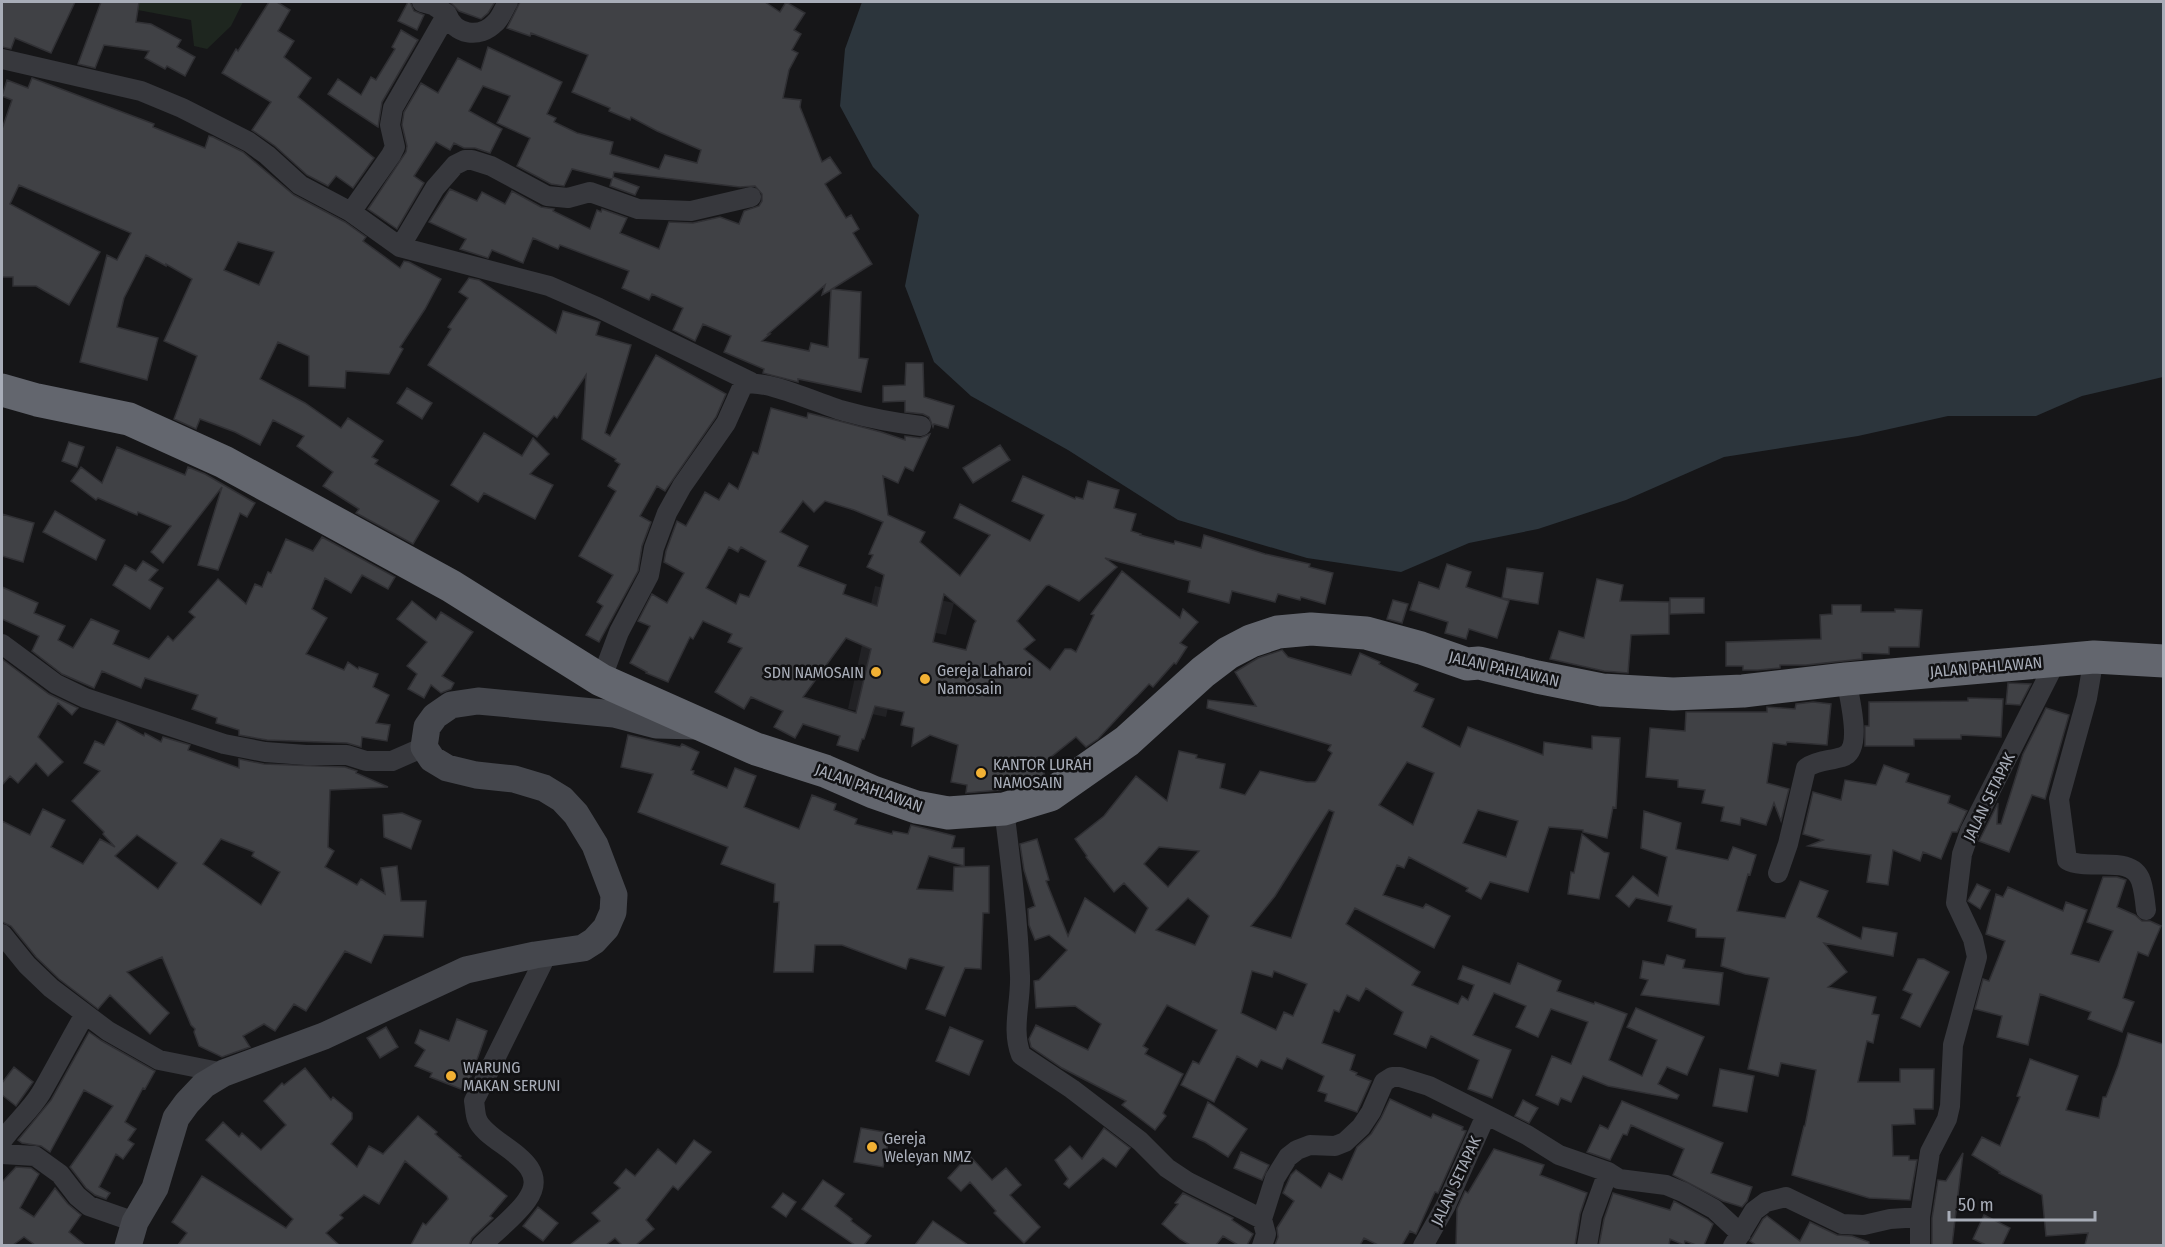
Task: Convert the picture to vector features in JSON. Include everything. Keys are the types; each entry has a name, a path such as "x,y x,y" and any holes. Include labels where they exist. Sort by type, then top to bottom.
{"highway":[{"name":"JALAN PAHLAWAN","path":"2,390 37,400 129,419 224,462 451,586 601,680 756,749 825,771 873,792 916,807 948,813 1004,809 1021,806 1050,795 1127,741 1203,672 1228,653 1251,641 1278,632 1311,629 1366,633 1467,664 1479,663 1548,680 1602,690 1673,694 1743,691 1846,679 2094,657 2163,660"}],"street":[{"path":"422,2 433,5 447,14 450,22 461,31 478,33 497,22 508,2"},
{"path":"351,212 395,147 390,125 393,108 447,14"},
{"path":"2,59 141,91 182,108 249,142 300,185 351,212 400,247 549,286 751,382 765,384 844,411 921,426"},
{"path":"400,247 435,188 455,165 465,160 491,166 547,196 568,198 590,192 638,209 691,211 751,197"},
{"path":"601,680 619,632 649,575 654,548 667,513 682,486 726,423 743,385 751,382"},
{"path":"2,644 34,670 85,698 224,744 264,752 347,755 366,761 392,761 424,747"},
{"path":"2094,657 2087,698 2059,799 2067,860 2074,864 2090,866 2122,865 2134,870 2141,879 2146,910"},
{"name":"JALAN SETAPAK","path":"1920,1245 1920,1217 1930,1152 1947,1119 1950,1106 1953,1045 1977,957 1973,939 1956,903 1962,854 1970,831 2056,661"},
{"path":"1778,873 1788,844 1806,768 1815,762 1844,757 1853,745 1854,732 1846,679"},
{"path":"2,1154 36,1156 60,1174 77,1196 89,1206 132,1234 155,1188 176,1118 204,1085 224,1073 324,1036 466,970 584,948 594,941 606,928 614,912 614,895 595,845 576,814 562,799 544,788 514,779 447,768 432,759 424,747 427,727 435,716 451,705 478,701 614,714 656,725 702,726"},
{"path":"1004,809 1018,920 1020,981 1016,1036 1021,1055 1140,1141 1167,1168 1188,1182 1262,1219 1266,1234 1262,1245"},
{"path":"2,934 27,965 51,988 108,1031 159,1060 224,1073"},
{"path":"481,1245 528,1199 533,1186 532,1174 524,1159 511,1152 480,1125 474,1101 547,954"},
{"path":"2,1141 40,1093 85,1014"},
{"name":"JALAN SETAPAK","path":"1262,1219 1275,1178 1288,1157 1297,1150 1310,1145 1335,1146 1346,1142 1361,1127 1371,1112 1383,1082 1392,1077 1400,1077 1429,1086 1527,1135 1559,1155 1619,1179 1666,1185 1683,1192 1714,1209 1737,1240 1754,1211 1766,1202 1786,1197 1842,1224 1864,1225 1890,1219 1920,1217"},
{"name":"JALAN SETAPAK","path":"1423,1245 1446,1205 1486,1115"},
{"path":"1587,1245 1592,1216 1608,1173"}],"shaded area":[{"path":"128,2 243,2 231,26 207,49 194,46 191,20 127,8"},
{"path":"862,2 2163,2 2163,377 2082,396 2036,416 1948,416 1858,436 1724,457 1626,500 1538,529 1469,543 1401,572 1307,558 1178,520 1068,450 971,396 934,362 905,286 919,215 873,167 840,106 845,49"},
{"name":"SDN NAMOSAIN","path":"875,586 954,603 946,635 905,627 886,717 848,709"}],"building":[{"path":"2,2 75,2 51,53 15,38 11,49 2,47"},
{"path":"101,2 139,2 136,22 151,24 181,40 177,47 195,57 185,76 167,66 165,69 145,58 149,51 104,45 95,68 78,64"},
{"path":"269,2 277,2 290,10 278,31 294,41 284,57 311,78 298,97 374,158 353,188 336,176 328,186 307,175 275,146 252,130 271,102 222,73"},
{"path":"408,2 414,11 424,15 417,30 398,21"},
{"path":"450,2 495,2 481,19 459,11"},
{"path":"520,2 765,2 780,12 786,2 805,13 794,30 801,34 792,50 798,53 789,70 783,98 801,100 800,107 822,162 830,157 841,173 825,184 846,218 851,215 859,229 853,233 872,264 832,289 861,292 859,358 868,359 861,392 798,379 798,382 763,373 764,369 724,352 731,336 703,324 695,341 673,330 683,308 652,294 649,300 622,288 629,271 560,245 558,249 533,238 523,263 492,250 488,258 460,249 466,239 429,222 450,189 477,201 482,192 505,204 512,191 541,207 554,209 553,211 590,229 597,210 601,212 602,209 627,218 620,233 659,249 669,222 693,223 720,217 739,224 744,211 759,206 762,201 762,194 755,186 740,187 614,172 613,177 639,187 635,195 610,186 612,179 572,169 564,186 551,184 517,166 530,138 497,123 510,96 483,86 469,111 502,129 490,153 475,148 464,148 454,143 450,150 436,142 414,176 424,183 397,229 368,209 406,152 407,146 402,125 404,112 421,83 438,93 458,58 481,70 488,47 562,82 547,114 556,118 554,122 577,133 613,142 610,154 659,169 665,155 697,163 701,150 631,117 630,120 609,111 610,108 572,92 588,55 531,33 530,36 507,28","holes":["825,285 822,295 831,290 828,347 811,343 809,351 762,341"]},
{"path":"401,30 418,40 382,102 378,127 328,94 338,79 361,95 371,77 376,80 395,49 392,47"},
{"path":"32,78 154,124 153,127 205,148 209,136 213,137 243,152 294,195 345,222 366,237 363,241 400,268 404,261 409,262 441,279 400,347 403,349 389,374 346,371 345,388 309,386 309,356 278,342 260,379 305,403 341,428 348,418 383,441 372,457 378,460 375,464 439,501 413,544 356,513 359,509 323,486 333,472 297,446 304,436 273,420 260,445 235,432 200,419 196,429 174,419 197,356 164,341 192,279 166,264 166,266 146,255 124,298 117,327 158,338 147,380 80,362 107,255 117,260 131,233 19,185 10,204 100,252 69,305 36,286 13,286 13,277 2,277 2,129 12,100 2,96 7,80 28,88","holes":["238,242 274,252 259,285 224,270"]},
{"path":"469,278 479,280 556,333 563,311 600,322 596,335 631,345 605,433 610,436 656,355 726,394 716,417 665,491 657,486 640,516 651,522 642,546 638,571 599,642 586,635 603,606 597,602 613,575 579,556 616,491 608,486 620,464 615,461 616,459 582,439 586,375 557,418 554,416 537,437 428,365 451,329 448,327 468,298 459,292"},
{"path":"906,363 923,363 924,397 954,406 948,428 934,424 933,427 929,417 923,414 905,412 905,401 883,402 883,386 905,385"},
{"path":"407,388 432,403 422,419 397,403"},
{"path":"771,408 807,418 808,413 905,440 905,436 920,438 930,434 913,471 905,467 898,483 883,476 888,515 925,532 920,542 960,576 990,535 954,518 960,504 1030,541 1044,515 1012,501 1023,476 1075,499 1076,497 1083,499 1088,481 1119,490 1114,508 1136,514 1131,531 1140,535 1201,548 1204,535 1265,554 1310,564 1309,567 1333,573 1325,604 1301,597 1300,600 1278,594 1275,602 1232,591 1229,603 1188,592 1190,581 1105,558 1117,567 1079,601 1049,585 1046,586 1017,621 1035,640 1024,649 1050,670 1065,649 1076,652 1094,615 1091,614 1122,571 1180,618 1183,609 1198,622 1180,643 1187,647 1176,664 1174,663 1153,687 1149,684 1098,739 1086,747 1076,737 1041,765 1045,776 1001,790 966,793 967,785 951,782 958,745 930,735 912,746 914,728 901,725 904,712 875,706 858,751 837,745 840,736 803,724 795,738 774,727 783,711 751,697 744,709 715,692 742,648 728,642 732,634 703,621 693,639 690,637 668,682 630,663 650,626 638,621 652,594 667,603 684,573 664,562 677,521 686,526 705,492 719,500 729,483 738,489 753,452 758,454","holes":["803,501 814,512 825,501 883,522 869,554 873,555 867,567 884,575 877,606 843,594 846,585 798,566 808,546 780,532","729,547 738,552 741,547 766,561 749,597 740,594 736,604 706,588","944,594 976,621 966,650 933,642","846,638 871,649 856,713 803,697"]},
{"path":"484,433 522,456 533,438 549,454 530,474 553,485 535,519 484,493 478,502 451,485"},
{"path":"69,442 84,447 77,467 62,461"},
{"path":"1000,445 1010,460 973,483 963,468"},
{"path":"117,447 185,475 188,467 205,474 255,503 247,517 240,513 218,570 198,565 222,487 163,563 151,552 171,526 138,512 137,515 98,498 96,500 71,481 81,467 102,483"},
{"path":"55,511 105,540 96,560 43,532"},
{"path":"2,514 34,523 23,562 2,556"},
{"path":"322,537 395,577 388,589 362,575 351,593 325,578 312,609 327,618 306,654 344,670 348,662 358,669 359,667 378,674 373,687 389,695 376,723 390,725 387,741 362,737 361,747 347,743 267,740 239,735 239,730 216,723 217,718 192,709 198,695 145,678 141,688 102,671 94,688 62,674 32,651 39,636 2,619 2,587 38,603 34,613 65,626 58,640 73,648 91,619 119,631 113,644 149,659 168,636 173,641 195,617 189,612 218,579 246,604 255,584 262,587 268,572 271,573 286,539 313,551"},
{"path":"143,561 158,570 149,580 163,588 150,609 113,585 125,565 136,571"},
{"path":"1447,564 1471,572 1466,587 1509,601 1497,638 1469,629 1466,639 1445,633 1448,622 1410,610 1419,582 1439,589"},
{"path":"1507,568 1543,573 1538,604 1502,598"},
{"path":"1597,579 1623,585 1620,601 1669,602 1669,634 1631,635 1628,673 1604,671 1550,659 1559,631 1584,638"},
{"path":"1670,598 1704,598 1704,613 1670,614"},
{"path":"1393,600 1408,604 1402,623 1387,619"},
{"path":"412,601 436,620 441,612 473,632 442,676 454,683 451,689 441,693 431,685 424,698 408,689 417,674 407,666 427,642 397,619"},
{"path":"1832,605 1861,605 1861,612 1895,612 1895,609 1922,610 1919,647 1889,647 1889,654 1862,653 1862,659 1806,665 1780,665 1780,668 1743,670 1743,666 1726,666 1726,642 1821,639 1820,615 1832,614"},
{"path":"1282,650 1288,657 1351,675 1360,653 1418,684 1414,691 1434,699 1422,727 1460,747 1468,727 1543,755 1544,742 1592,749 1592,736 1620,738 1616,808 1613,807 1607,838 1583,832 1583,830 1549,827 1528,892 1490,882 1481,899 1466,891 1468,888 1409,857 1404,868 1397,865 1383,895 1423,908 1426,904 1450,916 1434,948 1355,908 1346,924 1420,972 1412,985 1458,1004 1462,996 1468,1000 1474,985 1458,979 1463,966 1510,984 1518,963 1561,981 1557,991 1627,1014 1609,1060 1642,1076 1657,1040 1627,1027 1636,1008 1704,1037 1687,1075 1667,1067 1658,1084 1679,1095 1677,1099 1608,1086 1583,1076 1571,1102 1561,1098 1558,1105 1536,1095 1552,1056 1571,1064 1588,1022 1551,1009 1538,1037 1516,1027 1526,1006 1494,993 1473,1035 1511,1050 1492,1098 1468,1089 1479,1060 1431,1036 1426,1048 1394,1034 1403,1012 1366,988 1359,1001 1347,995 1339,1012 1334,1010 1322,1043 1355,1055 1350,1070 1371,1081 1357,1112 1325,1101 1327,1094 1318,1091 1324,1076 1287,1058 1282,1069 1261,1060 1257,1067 1237,1056 1214,1102 1181,1085 1193,1061 1199,1064 1217,1030 1167,1005 1143,1046 1148,1049 1145,1054 1183,1074 1163,1113 1166,1116 1155,1130 1122,1105 1126,1101 1062,1068 1031,1047 1029,1039 1036,1025 1088,1050 1101,1024 1075,1006 1036,1008 1034,981 1039,980 1067,950 1049,935 1035,940 1029,925 1028,909 1035,906 1024,870 1020,844 1037,839 1049,880 1046,881 1068,936 1085,898 1135,933 1148,908 1124,883 1114,892 1086,857 1075,839 1104,816 1136,776 1167,801 1179,751 1197,755 1196,758 1225,764 1220,788 1245,795 1260,771 1307,782 1317,780 1332,753 1328,750 1331,745 1207,708 1208,700 1256,706 1235,672 1258,658","holes":["1407,762 1434,773 1413,825 1379,805","1329,810 1334,812 1291,938 1251,926 1275,896","1478,810 1518,821 1506,857 1463,843","1159,847 1199,851 1168,887 1144,864","1188,898 1209,916 1195,945 1156,930","1252,971 1272,977 1274,971 1307,984 1293,1016 1284,1012 1276,1030 1241,1013"]},
{"path":"2,659 49,694 78,708 72,715 58,703 38,737 63,762 48,776 36,763 18,783 10,776 2,785"},
{"path":"2008,683 2031,684 2020,705 2006,704"},
{"path":"1968,698 2003,699 2001,737 1961,735 1961,739 1914,739 1914,746 1865,746 1865,726 1869,726 1869,702 1968,701"},
{"path":"1813,702 1831,704 1827,745 1773,743 1767,783 1789,789 1781,821 1774,803 1766,825 1741,818 1740,825 1721,821 1724,807 1702,803 1705,790 1678,787 1678,780 1646,777 1650,728 1685,731 1686,712 1767,712 1767,707 1795,709 1796,704"},
{"path":"2046,708 2069,715 2045,799 2032,795 2009,852 1979,841 1998,803 1997,824 2001,824 2023,754"},
{"path":"117,721 144,736 145,733 161,742 163,737 190,745 188,750 239,768 239,759 264,764 345,767 388,787 330,790 328,847 334,851 325,867 357,885 361,879 385,894 381,868 397,866 401,901 426,901 423,937 384,935 371,963 345,951 306,1011 294,1004 275,1031 264,1024 243,1036 250,1047 222,1057 199,1046 195,1029 191,1025 162,957 127,972 169,1013 150,1034 110,995 98,1009 59,979 36,957 11,926 2,922 2,821 30,835 43,809 65,820 51,847 83,864 100,839 115,847 103,834 104,832 72,801 100,771 84,763 95,741 104,745","holes":["137,835 177,863 158,889 115,856","221,839 254,852 252,856 280,872 261,905 203,864"]},
{"path":"628,735 680,747 682,744 699,752 691,770 694,771 693,774 727,788 735,768 756,776 744,807 799,829 812,795 836,804 834,810 857,819 855,824 892,834 893,831 908,834 911,825 955,836 952,848 964,848 964,866 929,856 917,889 953,891 954,867 989,866 989,913 983,913 981,969 965,968 945,1016 926,1009 944,967 911,958 906,969 842,945 815,945 813,972 774,972 779,902 774,902 775,884 721,864 728,847 638,812 653,774 621,767"},
{"path":"1884,765 1909,774 1906,782 1950,796 1948,803 1967,811 1957,832 1952,832 1941,859 1923,852 1920,861 1893,850 1888,885 1867,882 1871,855 1808,846 1823,840 1803,834 1813,792 1841,800 1845,780 1876,785"},
{"path":"1644,811 1681,823 1676,849 1728,860 1733,847 1756,855 1737,911 1785,918 1800,881 1828,891 1817,917 1861,939 1863,927 1897,933 1893,956 1824,943 1847,972 1828,987 1876,997 1872,1014 1879,1015 1873,1043 1867,1041 1858,1082 1900,1082 1900,1069 1934,1069 1933,1109 1914,1109 1915,1124 1892,1125 1893,1156 1909,1156 1909,1160 1917,1160 1910,1200 1869,1198 1792,1175 1816,1070 1781,1063 1778,1076 1748,1069 1769,978 1745,974 1721,966 1725,938 1696,937 1696,929 1668,921 1672,906 1636,898 1629,907 1616,896 1633,876 1658,896 1667,857 1641,848"},
{"path":"402,813 421,821 411,849 384,837 383,815"},
{"path":"1582,834 1604,852 1609,853 1599,899 1568,894 1571,872 1574,873"},
{"path":"2103,877 2117,877 2126,880 2117,907 2135,915 2142,921 2150,921 2161,926 2148,956 2138,952 2123,998 2134,1002 2122,1032 2088,1019 2091,1012 2040,994 2028,1045 1997,1037 2002,1016 1975,1009 1983,979 1989,981 2005,941 1986,934 1996,894 2003,897 2008,887 2063,911 2066,902 2087,910 2071,954 2099,962 2113,931 2087,922"},
{"path":"1977,884 1990,890 1980,909 1968,901"},
{"path":"1667,955 1685,960 1683,968 1723,973 1719,1005 1641,995 1648,980 1640,978 1643,961 1664,965"},
{"path":"1918,959 1924,959 1949,972 1920,1027 1901,1018 1912,994 1903,990"},
{"path":"457,1019 487,1031 466,1091 430,1077 432,1073 415,1066 425,1050 415,1043 420,1030 449,1041"},
{"path":"386,1027 398,1047 380,1058 367,1038"},
{"path":"950,1027 983,1041 969,1075 936,1061"},
{"path":"89,1032 155,1071 125,1122 136,1129 128,1140 134,1144 123,1159 116,1154 99,1187 110,1193 106,1199 86,1188 70,1167 113,1106 84,1090 50,1152 41,1146 22,1143 18,1140 51,1100"},
{"path":"2128,1033 2163,1044 2163,1245 2085,1245 2088,1233 2046,1236 2042,1195 1999,1173 1972,1155 1982,1137 2000,1146 2020,1097 2017,1096 2030,1059 2078,1076 2066,1110 2099,1118 2103,1097 2106,1097"},
{"path":"14,1067 33,1082 16,1106 2,1095 2,1083"},
{"path":"305,1068 331,1100 333,1097 352,1113 352,1119 331,1144 357,1167 369,1146 383,1154 418,1116 461,1156 459,1157 507,1196 490,1216 493,1218 472,1238 469,1245 411,1245 423,1223 426,1225 448,1199 405,1161 379,1204 364,1195 340,1215 343,1218 326,1233 339,1245 178,1245 187,1233 172,1222 202,1176 286,1228 293,1219 206,1140 223,1122 239,1137 242,1133 261,1150 286,1125 264,1101 282,1083 284,1085"},
{"path":"1720,1069 1754,1076 1747,1112 1713,1106"},
{"path":"1390,1099 1431,1118 1433,1114 1463,1127 1462,1130 1466,1131 1438,1193 1435,1192 1416,1234 1410,1231 1402,1245 1378,1245 1364,1238 1360,1245 1275,1245 1278,1237 1277,1228 1294,1201 1283,1193 1291,1175 1296,1170 1321,1188 1329,1173 1342,1180 1357,1147 1371,1134"},
{"path":"1523,1100 1538,1108 1529,1123 1515,1116"},
{"path":"1622,1101 1723,1143 1711,1173 1752,1187 1742,1207 1723,1201 1673,1175 1684,1149 1631,1125 1627,1135 1623,1134 1610,1160 1587,1152 1600,1125 1608,1129"},
{"path":"1208,1102 1247,1129 1228,1157 1193,1137"},
{"name":"Gereja Weleyan NMZ","path":"861,1128 890,1133 883,1167 854,1162"},
{"path":"1104,1128 1130,1148 1116,1167 1103,1158 1069,1188 1064,1184 1068,1179 1055,1160 1070,1146 1082,1159"},
{"path":"694,1140 711,1152 678,1190 673,1186 646,1220 654,1229 636,1245 622,1245 615,1238 606,1245 570,1245 600,1221 592,1213 620,1188 614,1183 626,1169 635,1176 658,1149 676,1164"},
{"path":"1494,1149 1544,1165 1540,1175 1587,1193 1580,1214 1575,1245 1456,1245 1457,1209 1465,1191 1468,1193"},
{"path":"1241,1152 1269,1165 1262,1180 1234,1168"},
{"path":"1963,1153 1952,1245 1932,1245 1932,1218 1938,1180 1946,1181"},
{"path":"969,1155 992,1180 1006,1168 1021,1185 1010,1195 1040,1227 1024,1243 994,1213 996,1211 970,1182 961,1191 948,1178"},
{"path":"16,1167 31,1168 39,1174 20,1208 34,1217 55,1188 81,1215 69,1232 85,1245 35,1245 24,1237 13,1245 2,1245 2,1182"},
{"path":"823,1180 844,1194 835,1206 871,1236 864,1245 855,1245 802,1209"},
{"path":"783,1193 796,1202 786,1217 772,1207"},
{"path":"1183,1193 1233,1218 1232,1220 1253,1234 1247,1245 1238,1245 1223,1236 1216,1245 1190,1245 1180,1239 1162,1224 1178,1204 1175,1203"},
{"path":"1613,1193 1670,1210 1674,1201 1707,1219 1713,1224 1704,1245 1685,1241 1684,1245 1670,1239 1669,1245 1599,1245 1604,1219"},
{"path":"538,1207 558,1223 543,1241 523,1226"},
{"path":"1984,1215 2010,1228 2002,1245 1986,1245 1973,1239"},
{"path":"1767,1216 1800,1241 1810,1222 1837,1235 1852,1236 1869,1242 1869,1245 1756,1245 1750,1241"},
{"path":"933,1221 968,1245 915,1245"}],"place":[{"name":"SDN NAMOSAIN","path":"876,672"},
{"name":"Gereja Laharoi Namosain","path":"925,679"},
{"name":"KANTOR LURAH NAMOSAIN","path":"981,773"},
{"name":"WARUNG MAKAN SERUNI","path":"451,1076"},
{"name":"Gereja Weleyan NMZ","path":"872,1147"}]}
